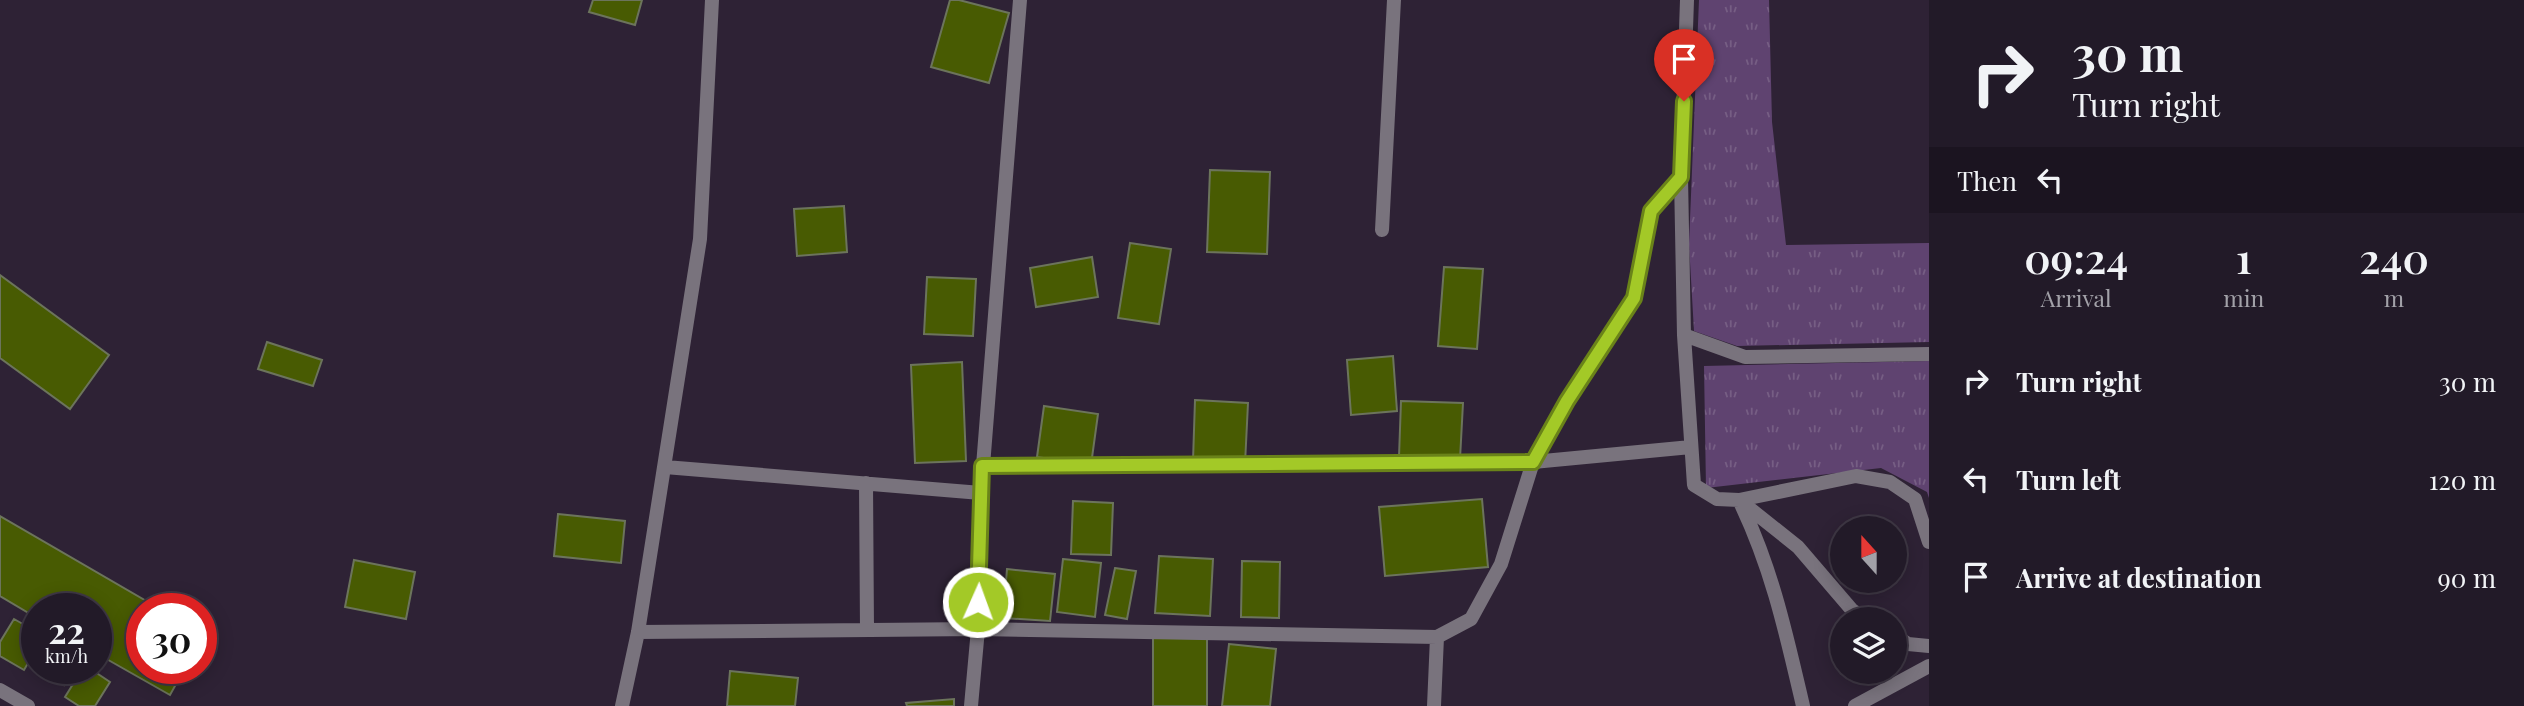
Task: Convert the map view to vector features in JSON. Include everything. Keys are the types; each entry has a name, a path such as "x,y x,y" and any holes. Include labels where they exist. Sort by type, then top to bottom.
{"street":[{"path":"622,706 638,632 700,239 712,0"},
{"path":"971,706 978,629 982,466 1020,0"},
{"path":"1382,230 1394,0"},
{"path":"1687,0 1681,177 1685,335 1694,485 1717,499 1738,500 1856,476 1890,482 1915,499 1929,542"},
{"path":"638,632 978,629 1437,637 1471,619 1501,564 1533,462 1567,401 1634,298 1651,211 1681,177"},
{"path":"1685,335 1745,358 1929,354"},
{"path":"982,466 1533,462 1691,447"},
{"path":"665,467 981,493"},
{"path":"866,484 867,630"},
{"path":"1738,500 1798,547 1849,607"},
{"path":"1738,500 1756,536 1777,596 1803,706"},
{"path":"1434,706 1437,637"},
{"path":"1907,643 1929,646"},
{"path":"1856,706 1929,666"},
{"path":"0,690 28,706"}],"green space":[{"path":"1699,0 1769,0 1772,122 1786,245 1929,243 1929,342 1737,346 1694,331 1689,244"},
{"path":"1929,361 1929,498 1927,492 1881,468 1706,488 1704,366"}],"building":[{"path":"593,0 642,0 635,25 589,12"},
{"path":"950,0 1009,13 989,83 931,67"},
{"path":"1210,170 1270,172 1267,254 1207,252"},
{"path":"844,206 847,252 797,256 794,209"},
{"path":"1130,243 1171,249 1159,324 1118,318"},
{"path":"1092,257 1098,297 1036,307 1030,268"},
{"path":"1444,267 1483,269 1477,349 1438,346"},
{"path":"0,275 109,355 70,409 0,358"},
{"path":"927,277 976,279 973,336 924,334"},
{"path":"267,342 322,360 313,386 258,369"},
{"path":"1393,356 1397,411 1351,415 1347,360"},
{"path":"962,362 966,461 915,463 911,365"},
{"path":"1195,400 1248,403 1245,464 1193,461"},
{"path":"1401,401 1463,403 1460,459 1399,457"},
{"path":"1044,406 1098,414 1091,465 1037,457"},
{"path":"1482,499 1488,567 1385,576 1379,507"},
{"path":"1073,501 1113,503 1111,555 1071,554"},
{"path":"558,514 625,521 621,563 554,556"},
{"path":"0,516 132,593 126,593 126,670 112,662 112,593 21,593 21,608 0,596"},
{"path":"1159,556 1213,559 1210,616 1155,613"},
{"path":"1063,559 1101,563 1095,617 1057,612"},
{"path":"354,560 415,572 406,619 345,607"},
{"path":"1242,561 1280,562 1279,618 1241,617"},
{"path":"1115,568 1136,571 1127,619 1105,615"},
{"path":"1007,569 1055,574 1050,621 1003,618"},
{"path":"14,619 21,623 21,668 0,656 0,642"},
{"path":"1153,637 1207,637 1207,706 1153,706"},
{"path":"1229,644 1276,649 1270,706 1222,706"},
{"path":"730,671 798,678 795,706 727,706"},
{"path":"73,684 109,684 95,706 79,706 65,697"},
{"path":"151,684 176,684 170,695"},
{"path":"954,699 954,706 907,706 906,703"}],"route":[{"path":"978,602 982,466 1533,462 1567,401 1634,298 1651,211 1681,177 1684,101"}]}
